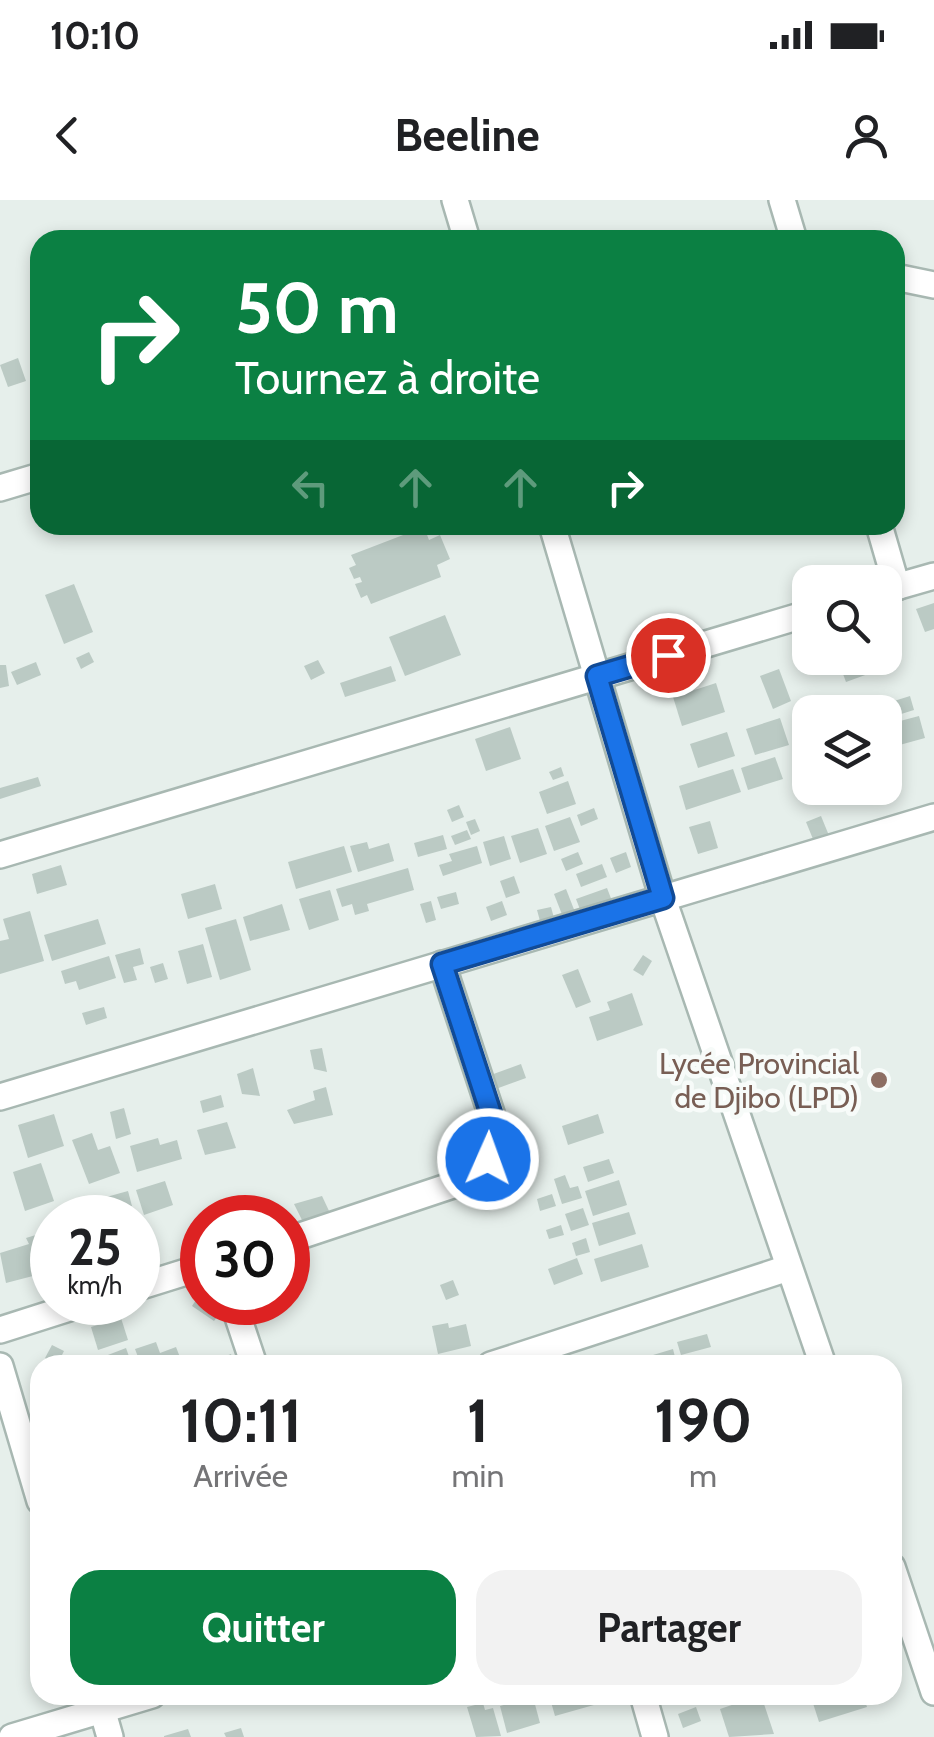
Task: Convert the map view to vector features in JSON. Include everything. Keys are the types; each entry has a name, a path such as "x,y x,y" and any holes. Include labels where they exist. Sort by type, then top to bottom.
{"street":[{"path":"455,200 464,230"},
{"path":"782,200 791,230"},
{"path":"905,279 934,284"},
{"path":"0,488 30,479"},
{"path":"555,535 663,898 818,1355"},
{"path":"880,535 886,565"},
{"path":"902,585 934,576"},
{"path":"0,855 792,618"},
{"path":"0,1096 934,818"},
{"path":"310,1233 462,1182 488,1159 493,1120 442,964"},
{"path":"522,1355 788,1268"},
{"path":"0,1330 30,1320"},
{"path":"240,1325 251,1355"},
{"path":"0,1366 30,1467"},
{"path":"902,1597 934,1692"},
{"path":"12,1737 92,1705"},
{"path":"101,1705 110,1737"},
{"path":"646,1705 655,1737"}],"building":[{"path":"18,358 26,381 8,387 0,365"},
{"path":"403,535 427,535 429,540 440,535 450,559 437,565 441,577 371,604 367,595 361,598 355,584 362,582 360,577 354,579 349,568 356,565 351,555"},
{"path":"74,584 93,632 64,644 45,595"},
{"path":"934,603 934,629 925,632 916,609"},
{"path":"445,615 461,655 405,676 389,637"},
{"path":"89,652 94,662 81,669 76,658"},
{"path":"318,660 325,673 311,680 304,666"},
{"path":"36,662 41,675 17,685 11,672"},
{"path":"0,665 6,665 9,686 0,688"},
{"path":"391,666 396,681 345,697 340,683"},
{"path":"779,669 791,701 773,709 760,676"},
{"path":"843,675 865,675 846,682"},
{"path":"716,683 725,712 682,726 673,697"},
{"path":"910,696 914,710 902,714 902,699"},
{"path":"919,716 925,738 902,744 902,720"},
{"path":"780,718 789,745 755,755 746,729"},
{"path":"510,727 521,759 486,771 475,739"},
{"path":"727,732 735,756 698,768 690,744"},
{"path":"775,757 783,779 748,790 741,768"},
{"path":"561,767 564,776 553,780 549,772"},
{"path":"733,769 741,792 686,810 679,786"},
{"path":"38,777 41,786 0,799 0,788"},
{"path":"568,781 576,804 547,814 539,792"},
{"path":"459,805 464,817 452,822 447,810"},
{"path":"594,808 598,819 581,826 577,815"},
{"path":"821,816 830,838 815,844 806,822"},
{"path":"570,817 580,842 554,851 545,826"},
{"path":"475,819 480,831 471,835 466,822"},
{"path":"710,821 718,848 698,854 689,827"},
{"path":"538,828 547,854 520,863 511,836"},
{"path":"467,830 471,839 455,845 451,836"},
{"path":"443,835 447,849 418,857 414,843"},
{"path":"504,836 511,859 490,866 483,842"},
{"path":"367,842 369,849 389,843 394,861 358,872 350,846"},
{"path":"344,846 352,872 296,889 288,862"},
{"path":"477,846 482,863 443,876 439,865 452,861 449,854"},
{"path":"578,852 583,864 566,871 561,859"},
{"path":"626,852 631,867 616,873 610,858"},
{"path":"602,864 607,877 581,887 576,874"},
{"path":"61,865 67,885 37,894 32,874"},
{"path":"408,868 414,890 367,904 369,911 355,915 352,904 342,907 336,889"},
{"path":"514,876 520,893 506,898 500,881"},
{"path":"215,884 222,909 188,919 181,894"},
{"path":"607,888 612,901 581,912 576,899"},
{"path":"566,889 575,912 563,917 554,894"},
{"path":"330,890 339,920 309,930 299,899"},
{"path":"456,892 459,904 441,909 437,897"},
{"path":"431,901 436,920 426,923 420,904"},
{"path":"502,901 507,915 491,921 486,907"},
{"path":"282,904 290,930 250,941 243,917"},
{"path":"551,907 554,918 540,921 537,910"},
{"path":"30,911 44,961 0,974 0,941 9,939 3,919"},
{"path":"98,919 106,944 52,961 44,935"},
{"path":"236,919 251,970 220,980 205,928"},
{"path":"203,944 212,977 187,984 178,951"},
{"path":"140,948 144,964 133,967 137,980 124,983 115,955"},
{"path":"643,955 652,961 643,976 633,970"},
{"path":"109,956 116,978 79,990 76,981 65,984 61,971"},
{"path":"163,963 168,979 155,983 150,967"},
{"path":"578,969 591,1002 576,1008 562,975"},
{"path":"632,993 643,1025 597,1041 589,1017 610,1010 607,1002"},
{"path":"104,1007 107,1018 86,1025 82,1013"},
{"path":"322,1048 327,1072 314,1069 310,1050"},
{"path":"521,1064 526,1078 493,1090 488,1076"},
{"path":"253,1068 260,1096 242,1094 237,1074"},
{"path":"326,1087 333,1115 294,1124 287,1110 315,1100 313,1091"},
{"path":"221,1095 224,1107 203,1113 200,1101"},
{"path":"124,1108 131,1134 116,1139 110,1112"},
{"path":"54,1114 64,1146 28,1158 18,1125"},
{"path":"598,1114 604,1133 568,1145 562,1126"},
{"path":"227,1122 236,1148 205,1155 197,1130"},
{"path":"92,1133 98,1150 110,1146 120,1173 89,1184 72,1140"},
{"path":"522,1135 535,1170 520,1176 507,1141"},
{"path":"158,1138 160,1145 177,1140 182,1159 137,1172 130,1146"},
{"path":"609,1159 614,1173 588,1182 583,1167"},
{"path":"41,1163 52,1195 30,1195 30,1209 25,1211 13,1172"},
{"path":"565,1175 570,1188 578,1186 582,1198 562,1204 554,1179"},
{"path":"619,1180 627,1205 593,1216 585,1191"},
{"path":"165,1181 173,1205 160,1209 160,1195 138,1195 136,1190"},
{"path":"552,1194 556,1206 540,1211 537,1199"},
{"path":"322,1196 330,1213 310,1218 310,1199"},
{"path":"583,1208 589,1225 571,1231 565,1214"},
{"path":"629,1212 636,1234 599,1246 592,1223"},
{"path":"561,1225 564,1235 549,1239 546,1230"},
{"path":"30,1237 30,1277 6,1283 0,1253 29,1244 26,1238"},
{"path":"586,1238 590,1252 576,1256 572,1243"},
{"path":"642,1244 649,1267 601,1282 594,1259"},
{"path":"577,1258 583,1274 554,1285 548,1269"},
{"path":"453,1280 459,1295 446,1300 440,1285"},
{"path":"448,1323 449,1328 466,1324 471,1346 438,1354 432,1326"},
{"path":"123,1325 128,1340 98,1350 91,1327"},
{"path":"707,1334 711,1347 681,1355 677,1342"},
{"path":"156,1342 160,1353 176,1347 179,1355 137,1355 135,1349"},
{"path":"52,1345 64,1351 62,1355 47,1355"},
{"path":"126,1348 128,1355 108,1355"},
{"path":"673,1349 674,1355 653,1355"},
{"path":"535,1705 540,1723 507,1733 500,1706"},
{"path":"552,1705 594,1705 555,1716"},
{"path":"764,1705 774,1734 729,1737 720,1709"},
{"path":"814,1705 866,1705 867,1707 819,1722"},
{"path":"467,1707 493,1708 501,1736 476,1737"},
{"path":"696,1707 701,1721 683,1728 678,1714"},
{"path":"241,1728 244,1737 226,1737 224,1733"},
{"path":"188,1729 191,1737 164,1737 164,1736"}],"place":[{"name":"Lycée Provincial de Djibo (LPD)","path":"879,1080"}],"route":[{"path":"488,1159 493,1120 442,964 663,898 597,676 668,655"}]}
